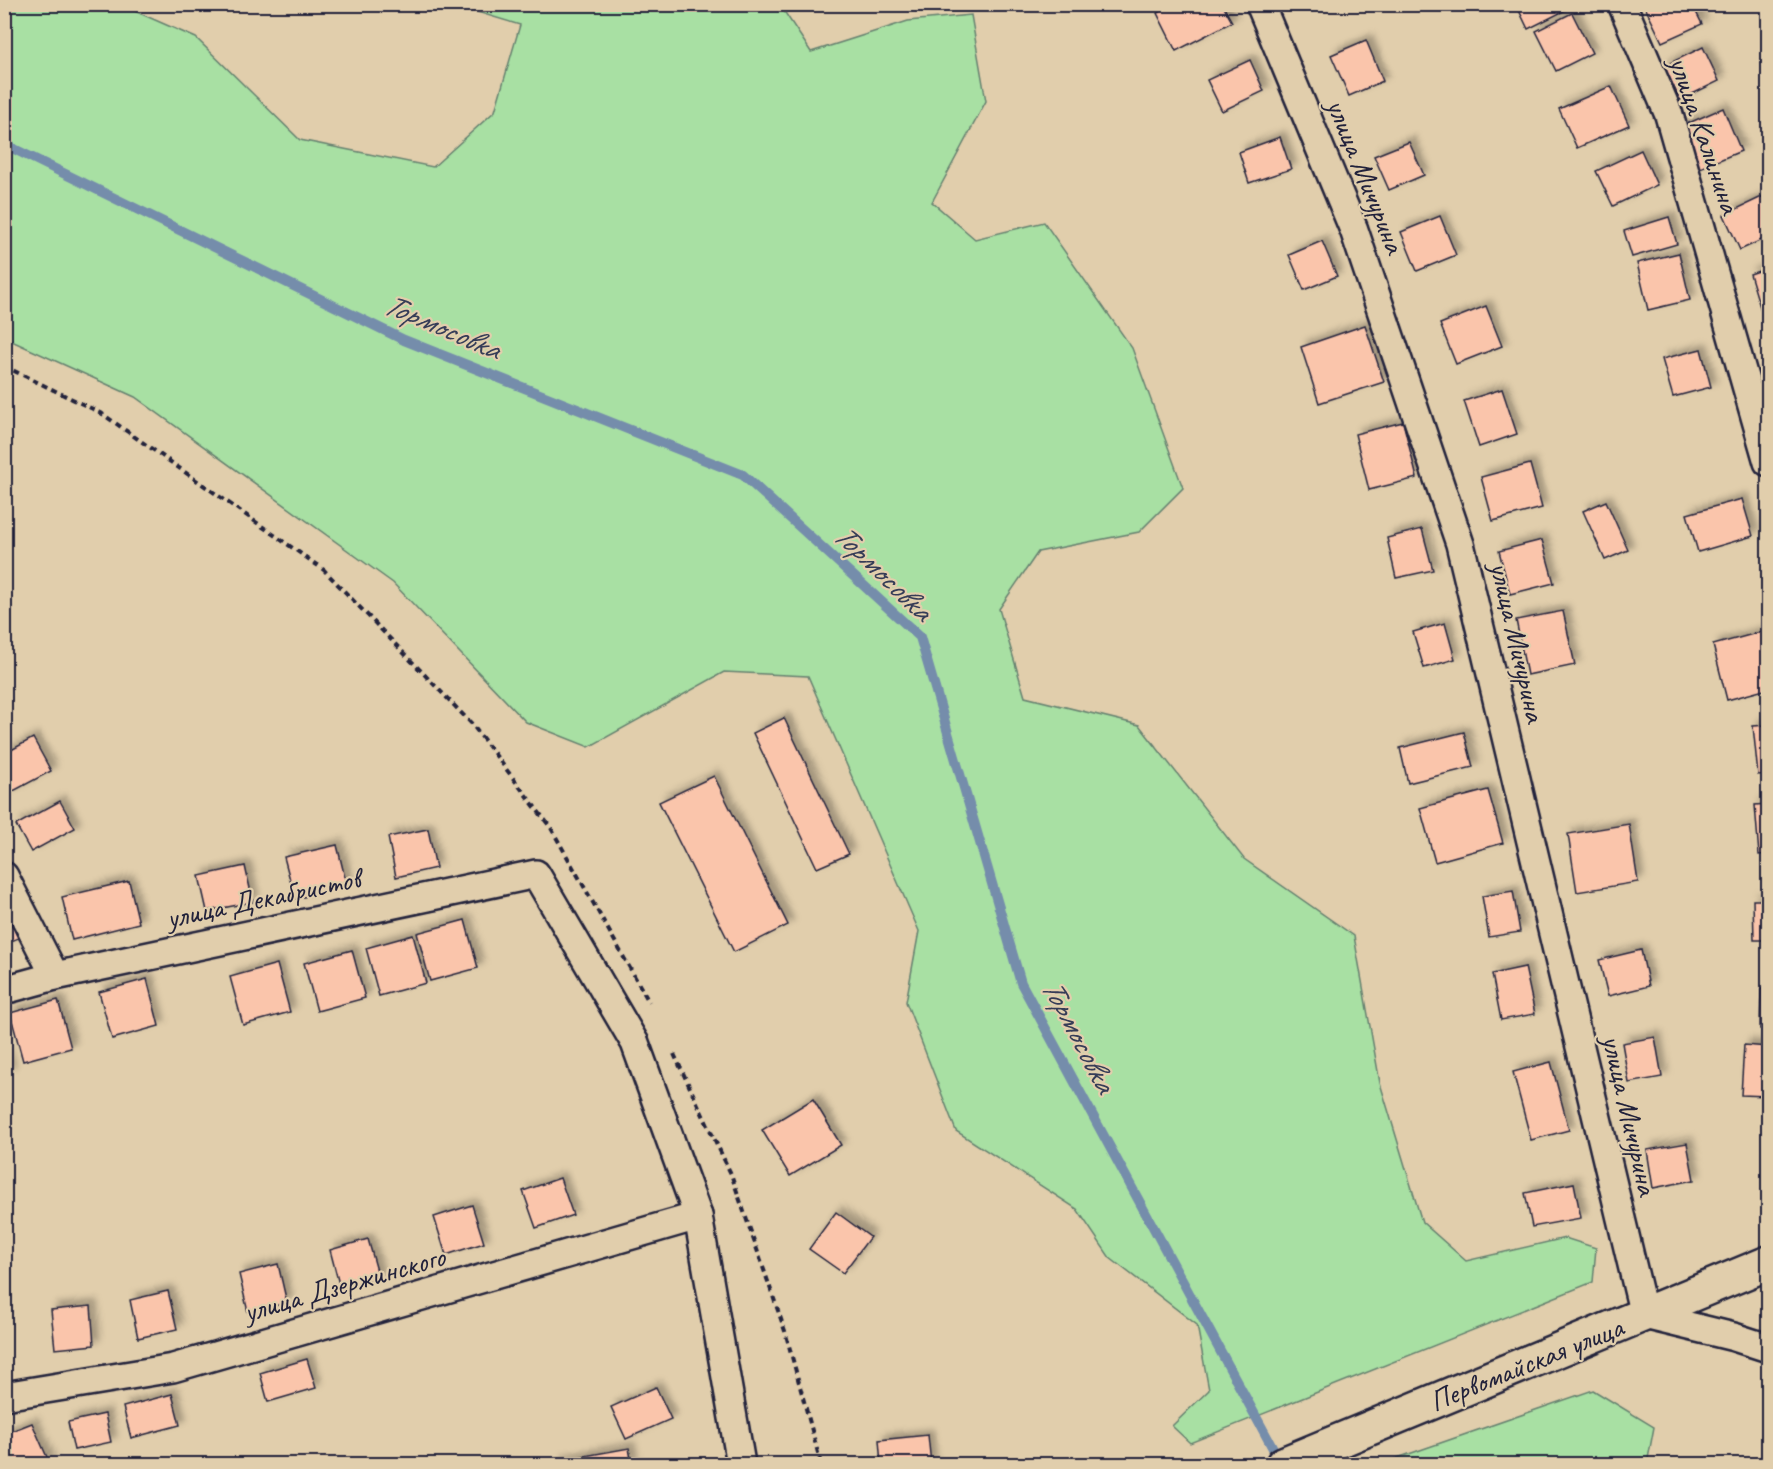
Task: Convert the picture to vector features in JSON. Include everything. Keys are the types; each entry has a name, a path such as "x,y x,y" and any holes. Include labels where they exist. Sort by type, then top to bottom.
{"main road":[{"name":"Первомайская улица","path":"1282,1464 1768,1263"}],"street":[{"name":"улица Мичурина","path":"1260,4 1354,230 1460,544 1644,1316"},
{"name":"улица Калинина","path":"1622,4 1670,115 1768,462"},
{"name":"улица Декабристов","path":"4,990 55,975 536,874 635,1043 698,1216"},
{"path":"4,876 55,975"},
{"path":"698,1216 741,1464"},
{"name":"улица Дзержинского","path":"4,1396 173,1368 698,1216"},
{"path":"1644,1316 1734,1337 1768,1348"}],"green space":[{"path":"5,4 121,5 196,38 300,140 433,167 495,111 520,25 454,5 780,5 811,52 908,21 971,15 986,101 932,202 975,239 1044,222 1132,348 1183,488 1139,532 1038,552 999,609 1025,697 1139,725 1244,859 1354,936 1380,1083 1422,1222 1466,1261 1565,1238 1596,1248 1593,1282 1190,1443 1172,1426 1209,1390 1197,1325 1110,1258 1077,1209 956,1131 906,1002 919,931 808,676 724,672 589,747 526,722 393,583 135,397 5,338"},
{"path":"1593,1390 1654,1427 1647,1464 1380,1464"}],"building":[{"path":"1173,4 1222,4 1232,22 1176,51 1157,13"},
{"path":"1516,4 1573,4 1574,6 1528,29"},
{"path":"1651,4 1692,4 1702,24 1662,42 1645,7"},
{"path":"1572,13 1592,53 1556,71 1536,31"},
{"path":"1366,40 1383,81 1349,96 1331,55"},
{"path":"1703,47 1719,81 1680,100 1664,66"},
{"path":"1250,60 1264,91 1222,111 1207,80"},
{"path":"1611,86 1629,125 1577,148 1559,109"},
{"path":"1723,108 1741,151 1700,168 1682,126"},
{"path":"1280,137 1291,169 1249,183 1239,152"},
{"path":"1409,142 1424,175 1389,190 1374,156"},
{"path":"1641,150 1657,185 1613,206 1596,171"},
{"path":"1768,194 1768,237 1740,250 1724,215"},
{"path":"1440,216 1456,255 1417,271 1401,232"},
{"path":"1669,217 1677,244 1632,257 1624,231"},
{"path":"1322,241 1337,276 1304,290 1289,255"},
{"path":"1679,253 1690,300 1648,310 1637,263"},
{"path":"1768,268 1768,326 1766,327 1750,274"},
{"path":"1486,306 1502,346 1456,364 1440,324"},
{"path":"1365,325 1384,382 1319,403 1301,347"},
{"path":"1701,349 1711,387 1673,397 1662,359"},
{"path":"1502,389 1517,434 1479,447 1464,401"},
{"path":"1403,422 1417,478 1369,490 1355,434"},
{"path":"1530,464 1542,508 1493,521 1481,477"},
{"path":"1742,499 1753,536 1698,552 1687,514"},
{"path":"1606,501 1628,550 1605,560 1583,511"},
{"path":"1422,529 1433,570 1396,578 1387,538"},
{"path":"1542,540 1554,583 1510,594 1499,551"},
{"path":"1563,611 1575,665 1527,675 1516,620"},
{"path":"1445,623 1455,659 1424,668 1413,632"},
{"path":"1768,630 1768,689 1727,700 1713,645"},
{"path":"784,718 849,854 817,868 753,733"},
{"path":"1768,725 1768,774 1758,775 1753,726"},
{"path":"1464,732 1473,767 1408,783 1400,748"},
{"path":"33,738 51,771 4,796 4,754"},
{"path":"714,776 788,925 734,952 659,802"},
{"path":"1488,790 1503,843 1435,862 1420,808"},
{"path":"60,801 75,828 31,852 16,825"},
{"path":"1768,804 1768,854 1759,855 1755,805"},
{"path":"1629,824 1638,882 1577,892 1568,834"},
{"path":"428,829 436,868 396,877 388,837"},
{"path":"337,845 347,886 295,899 284,857"},
{"path":"245,866 253,902 207,911 199,876"},
{"path":"129,881 139,923 72,940 62,897"},
{"path":"1513,891 1520,932 1489,937 1482,896"},
{"path":"1753,900 1768,900 1768,940 1754,940"},
{"path":"4,909 18,938 4,944"},
{"path":"465,920 478,968 430,981 417,933"},
{"path":"413,935 426,983 379,996 366,948"},
{"path":"352,950 365,998 317,1011 304,963"},
{"path":"1641,950 1649,986 1608,996 1599,960"},
{"path":"277,964 290,1012 243,1025 230,977"},
{"path":"1525,967 1535,1014 1501,1020 1492,974"},
{"path":"147,979 159,1026 112,1039 99,992"},
{"path":"1761,989 1768,989 1768,1028 1760,1029"},
{"path":"58,1000 71,1048 23,1061 10,1013"},
{"path":"1655,1037 1662,1077 1629,1083 1622,1043"},
{"path":"1744,1045 1768,1047 1768,1096 1741,1095"},
{"path":"4,1049 10,1071 4,1073"},
{"path":"1551,1062 1569,1130 1531,1140 1513,1072"},
{"path":"813,1099 841,1145 790,1176 762,1130"},
{"path":"1687,1143 1694,1180 1653,1188 1647,1150"},
{"path":"560,1178 573,1215 536,1228 523,1191"},
{"path":"1574,1183 1581,1218 1532,1227 1525,1193"},
{"path":"472,1205 484,1243 446,1255 434,1217"},
{"path":"836,1212 870,1237 843,1273 809,1249"},
{"path":"368,1239 379,1278 340,1288 330,1250"},
{"path":"278,1264 287,1303 248,1312 239,1274"},
{"path":"168,1291 177,1329 138,1338 130,1300"},
{"path":"91,1306 94,1345 55,1349 51,1310"},
{"path":"307,1359 316,1388 268,1402 260,1373"},
{"path":"656,1387 671,1419 626,1439 611,1407"},
{"path":"172,1394 180,1425 131,1438 123,1407"},
{"path":"105,1414 111,1442 74,1450 68,1422"},
{"path":"32,1423 50,1464 4,1464 4,1434"},
{"path":"928,1435 931,1464 881,1464 879,1440"},
{"path":"629,1448 632,1464 557,1464 557,1461"}],"waterway":[{"name":"Тормосовка","path":"4,144 404,340 743,475 920,637 1021,983 1281,1463"}]}
